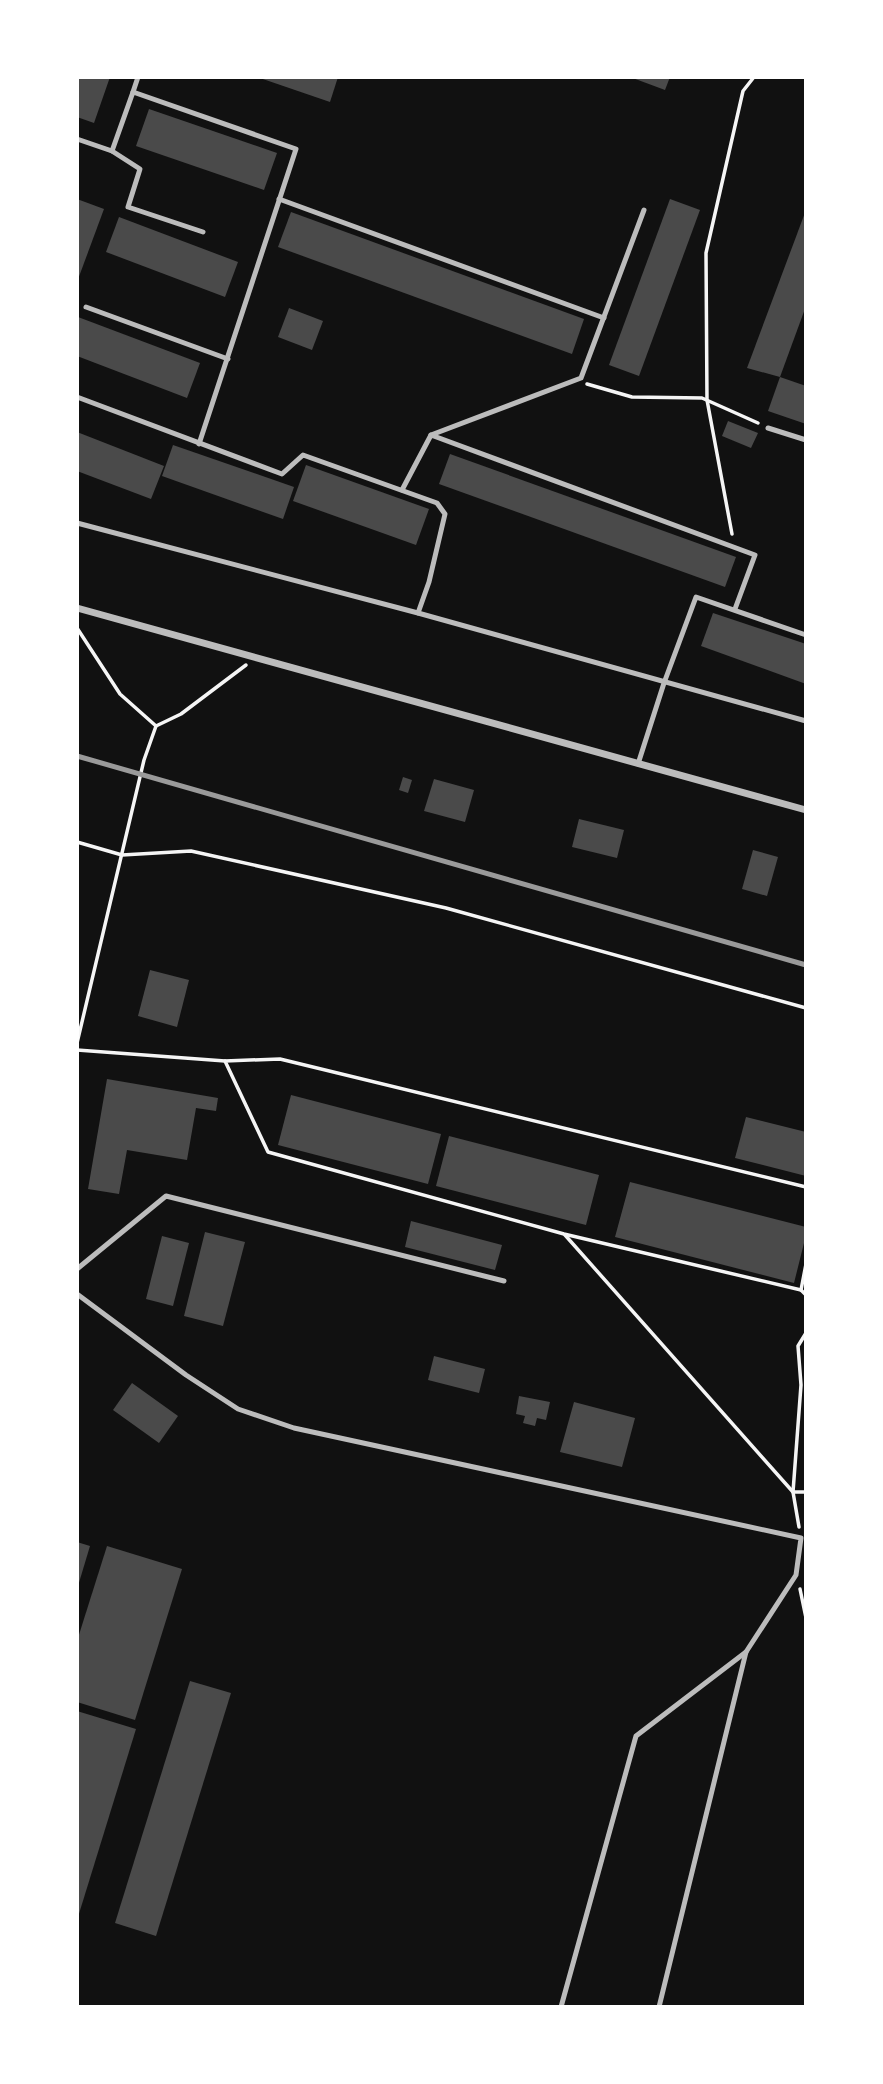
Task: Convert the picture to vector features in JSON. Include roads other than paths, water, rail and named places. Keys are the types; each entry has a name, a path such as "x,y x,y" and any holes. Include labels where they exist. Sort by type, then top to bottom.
{"street":[{"path":"77,608 806,810"}],"lane":[{"path":"112,151 138,77"},
{"path":"133,92 296,149 199,444"},
{"path":"77,139 112,151 140,169 128,207 203,232"},
{"path":"279,199 604,318"},
{"path":"402,490 431,435 581,378 644,210"},
{"path":"86,307 228,359"},
{"path":"77,397 282,474 303,455 437,503 445,514 429,582 418,613"},
{"path":"768,428 806,440"},
{"path":"431,435 755,555 734,609"},
{"path":"77,523 418,613 806,721"},
{"path":"638,764 696,597 806,635"},
{"path":"77,1269 166,1196 504,1281"},
{"path":"77,1294 186,1375 239,1409 294,1428 801,1538 796,1575 746,1652 659,2007"},
{"path":"561,2007 636,1736 746,1652"}],"railway":[{"path":"77,756 806,965"}]}
